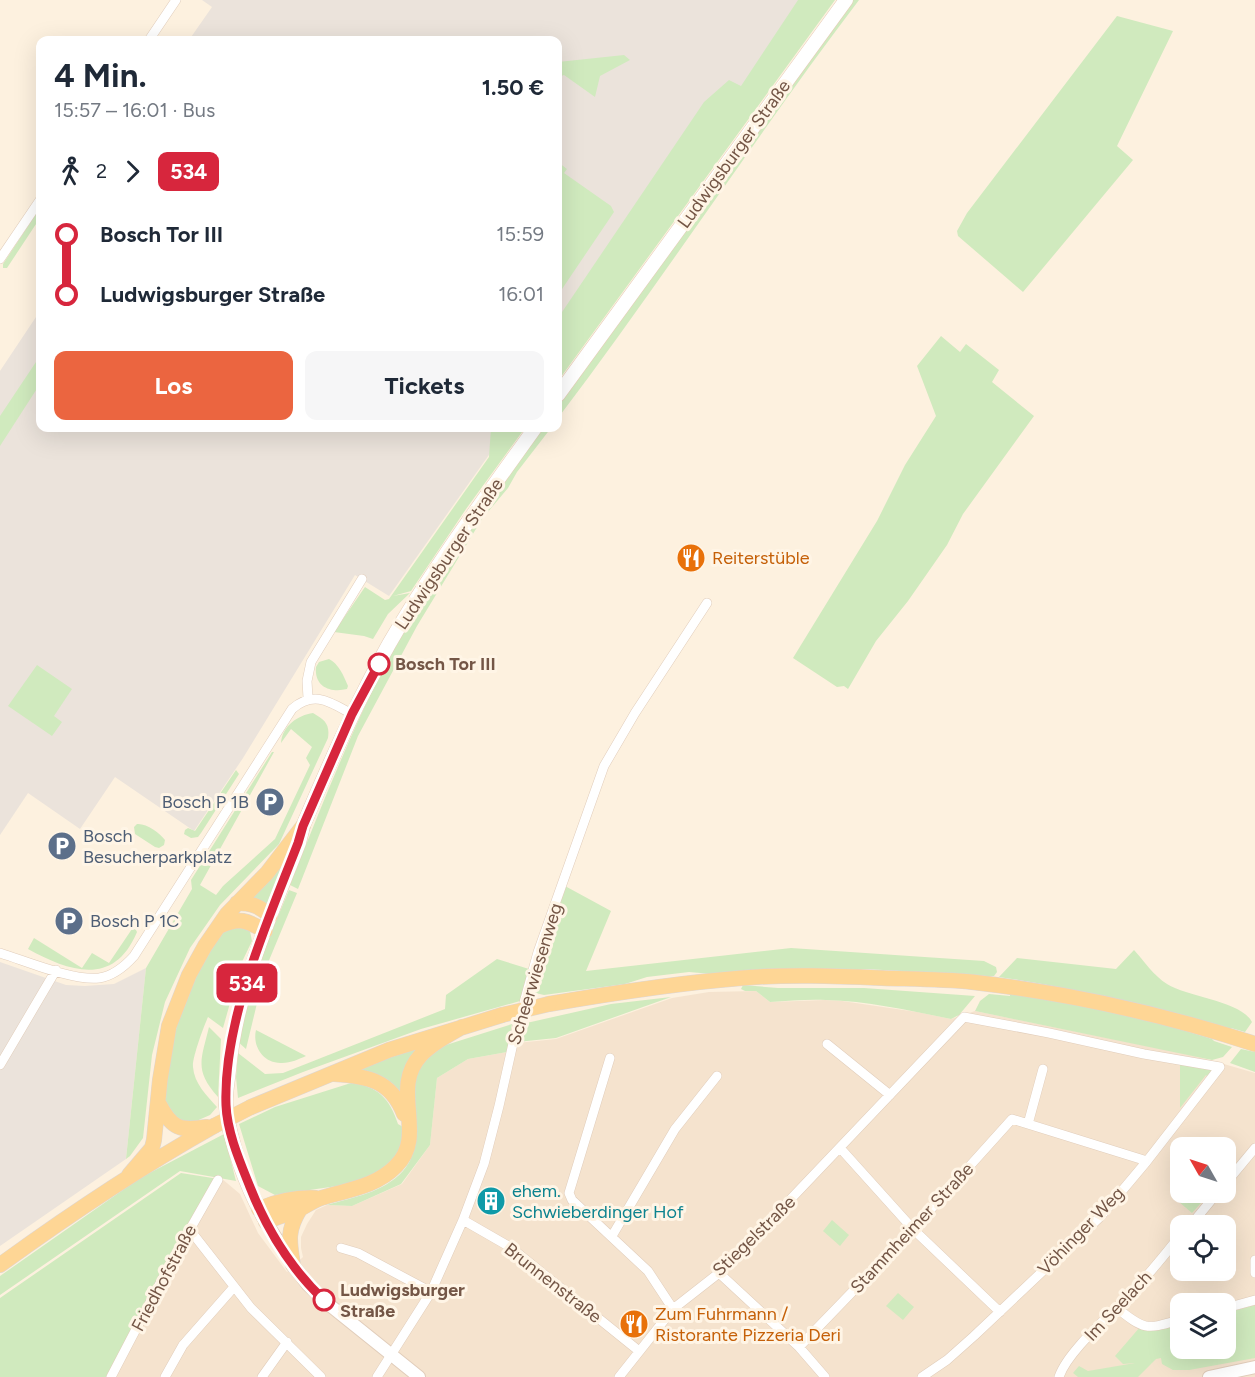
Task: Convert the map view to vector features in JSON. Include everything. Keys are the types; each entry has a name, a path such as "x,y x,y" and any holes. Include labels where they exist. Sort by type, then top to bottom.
{"main road":[{"name":"Ludwigsburger Straße","path":"562,390 846,0"},
{"name":"Ludwigsburger Straße","path":"262,1215 232,1135 226,1106 231,1049 237,1016 270,916 303,826 352,714 389,644 422,591 532,432"},
{"path":"129,1175 152,1148 163,1056 175,1009 189,975 205,946 237,903 267,873 303,826"},
{"path":"237,903 254,905 263,909 270,916"},
{"path":"220,926 232,920 238,920 253,923 265,931"},
{"path":"0,1265 129,1175 251,1107 389,1050 502,1015 549,1004 675,984 744,978 818,975 935,979 1014,988 1127,1008 1255,1044"},
{"path":"262,1215 300,1209 319,1199 364,1186 397,1166 410,1137 406,1082 414,1063 427,1049 462,1027"},
{"path":"332,1073 363,1077 381,1084 396,1098 409,1126"},
{"path":"159,1104 165,1117 180,1128 188,1130 214,1126"},
{"path":"262,1215 286,1200 319,1199"},
{"path":"293,1265 289,1236 293,1220 300,1209"}],"street":[{"path":"152,36 176,0"},
{"path":"0,259 36,206"},
{"path":"308,698 307,681 311,662 362,579"},
{"name":"Scheerwiesenweg","path":"377,1377 431,1292 463,1220 484,1164 537,952 604,766 707,603"},
{"path":"0,952 84,977 100,978 123,967 134,956 292,709 308,698 321,699 352,714"},
{"path":"0,1065 56,970"},
{"name":"Stiegelstraße","path":"619,1377 673,1309 719,1273 841,1149 964,1017 1144,1054 1221,1067"},
{"path":"827,1044 890,1095"},
{"path":"610,1059 569,1193 572,1200 648,1270 673,1309"},
{"name":"Vöhinger Weg","path":"922,1377 947,1360 1100,1217 1221,1067"},
{"path":"1028,1124 1043,1069"},
{"path":"612,1236 675,1129 717,1076"},
{"name":"Stammheimer Straße","path":"799,1347 913,1229 1012,1119 1147,1161"},
{"path":"841,1149 913,1229 1000,1312"},
{"path":"1236,1171 1255,1149"},
{"name":"Friedhofstraße","path":"111,1377 218,1180"},
{"path":"1199,1215 1209,1203"},
{"name":"Ludwigsburger Straße","path":"262,1215 308,1285 418,1377"},
{"name":"Brunnenstraße","path":"463,1220 510,1247 639,1351"},
{"path":"190,1230 251,1308 321,1377"},
{"name":"Im Seelach","path":"1059,1377 1061,1368 1170,1247"},
{"path":"341,1248 358,1253 431,1292"},
{"path":"1255,1260 1255,1273"},
{"path":"719,1273 799,1347 825,1377"},
{"path":"165,1377 183,1345 234,1287"},
{"path":"1236,1305 1255,1300"},
{"path":"1117,1308 1131,1319 1147,1327 1170,1322"},
{"path":"262,1377 287,1342"},
{"path":"1209,1377 1255,1367"}],"shaded area":[{"path":"202,0 820,0 562,353 562,36 192,36 212,7"},
{"path":"36,317 36,432 505,432 389,596 355,575 243,758 194,831 115,777 80,829 28,793 0,835 0,371"},
{"path":"0,962 66,985 85,986 114,984 146,968 126,1159 0,1246"},
{"path":"756,991 770,1002 842,1001 951,1019 975,1011 1196,1056 1255,1073 1255,1377 116,1377 221,1178 240,1194 258,1233 287,1272 303,1257 301,1237 316,1210 327,1205 352,1206 402,1184 430,1145 437,1078 468,1059 507,1052 517,1043 556,1039 672,998 709,992"}],"green space":[{"path":"798,0 835,0 562,375 562,312 704,102 729,80 741,86"},
{"path":"851,0 859,0 562,413 562,397"},
{"path":"1117,16 1173,31 1117,146 1133,160 1023,292 958,236 957,231 967,213"},
{"path":"624,55 630,60 600,76 595,97 562,76 562,62"},
{"path":"562,165 567,169 564,173 611,206 614,212 562,289"},
{"path":"36,214 36,224 7,268 3,268 3,264"},
{"path":"941,336 960,352 966,344 999,370 992,382 1034,416 963,514 947,545 908,601 876,641 848,689 844,686 837,687 793,658 877,521 905,465 936,416 917,366"},
{"path":"36,362 36,390 0,446 0,416"},
{"path":"491,432 522,432 466,509 411,591 393,596 410,593 388,614 373,639 334,632 365,587 385,600 389,599 489,457"},
{"path":"536,432 548,432 517,472 508,488 482,519 417,626 358,736 298,889 290,885 371,694 409,621 471,525"},
{"path":"329,659 340,670 348,686 347,689 330,689 321,684 318,679 316,667 319,662"},
{"path":"37,665 72,689 54,716 62,722 52,736 8,706"},
{"path":"313,713 326,723 328,738 279,844 220,905 190,948 165,1002 152,1055 143,1138 126,1159 146,968 192,889 191,880 272,752 274,752 200,885 216,895 275,839 310,765 306,758 312,747 291,729 281,743 282,737 292,722"},
{"path":"236,770 239,774 198,837 191,838 184,834 188,828 195,831"},
{"path":"137,824 156,832 165,840 164,845 159,848 155,847 135,834 134,827"},
{"path":"303,826 270,916 245,903"},
{"path":"565,886 611,911 586,971 791,948 984,961 996,967 997,972 994,976 987,976 866,969 712,974 689,972 647,977 625,984 544,995 531,992"},
{"path":"289,890 297,893 265,970 246,1049 237,1041 256,969"},
{"path":"235,924 250,931 252,941 241,964 223,1028 208,1017 193,1063 198,1084 217,1107 210,1115 194,1122 183,1123 175,1119 165,1101 170,1056 180,1012 193,982 220,934"},
{"path":"134,926 137,932 127,949 116,961 103,968 90,970 75,968 60,964 28,949 34,938 82,968 92,953 109,963"},
{"path":"1134,950 1162,981 1176,989 1237,1009 1252,1022 1245,1032 1115,999 999,977 1017,958 1116,969"},
{"path":"497,959 529,969 520,1001 421,1029 238,1098 236,1077 238,1053 265,1074 283,1073 445,1009 446,995"},
{"path":"743,985 778,988 864,988 975,996 959,1015 951,1019 858,1002 812,1000 770,1002 756,991 741,989"},
{"path":"989,994 1010,996 1010,994 1059,1001 1140,1017 1232,1047 1223,1057 1212,1060 975,1011 980,1001"},
{"path":"671,997 556,1038 517,1042 522,1024 611,1004"},
{"path":"512,1024 507,1052 468,1059 437,1078 430,1145 401,1184 352,1206 327,1205 377,1189 403,1171 412,1156 416,1139 414,1088 418,1072 428,1058 446,1045"},
{"path":"209,1027 221,1039 218,1097 210,1088 202,1072 202,1057"},
{"path":"256,1030 306,1056 285,1063 270,1061 258,1048"},
{"path":"420,1048 399,1093 361,1069 367,1065"},
{"path":"1241,1049 1255,1052 1255,1072 1230,1063"},
{"path":"1180,1064 1211,1070 1209,1078 1206,1075 1180,1108"},
{"path":"351,1083 369,1087 382,1095 391,1107 398,1124 403,1127 401,1147 388,1167 351,1184 275,1195 258,1186 239,1124 275,1107"},
{"path":"224,1134 236,1181 180,1171 0,1295 0,1276 140,1178"},
{"path":"181,1173 219,1179 110,1377 0,1377 0,1298"},
{"path":"1180,1203 1201,1203 1192,1213"},
{"path":"832,1220 849,1235 840,1246 823,1231"},
{"path":"898,1293 914,1307 903,1320 886,1306"},
{"path":"1255,1305 1255,1358 1189,1370 1173,1370 1162,1364 1161,1358 1156,1359 1138,1377 1078,1377 1073,1373 1079,1366 1088,1371 1135,1363 1123,1364 1115,1356 1140,1327 1170,1324 1170,1359 1236,1359 1236,1310"}],"bus line":[{"name":"534","path":"324,1300 308,1285 293,1265 259,1209 232,1135 226,1106 227,1086 237,1016 270,916 303,826 330,762 379,664"}],"place":[{"name":"Reiterstüble","path":"691,558"},
{"name":"Bosch Tor III","path":"379,664"},
{"name":"Bosch P 1B","path":"270,802"},
{"name":"Bosch Besucherparkplatz","path":"62,846"},
{"name":"Bosch P 1C","path":"69,921"},
{"name":"ehem. Schwieberdinger Hof","path":"491,1201"},
{"name":"Ludwigsburger Straße","path":"324,1300"},
{"name":"Zum Fuhrmann / Ristorante Pizzeria Deri","path":"634,1324"}]}
